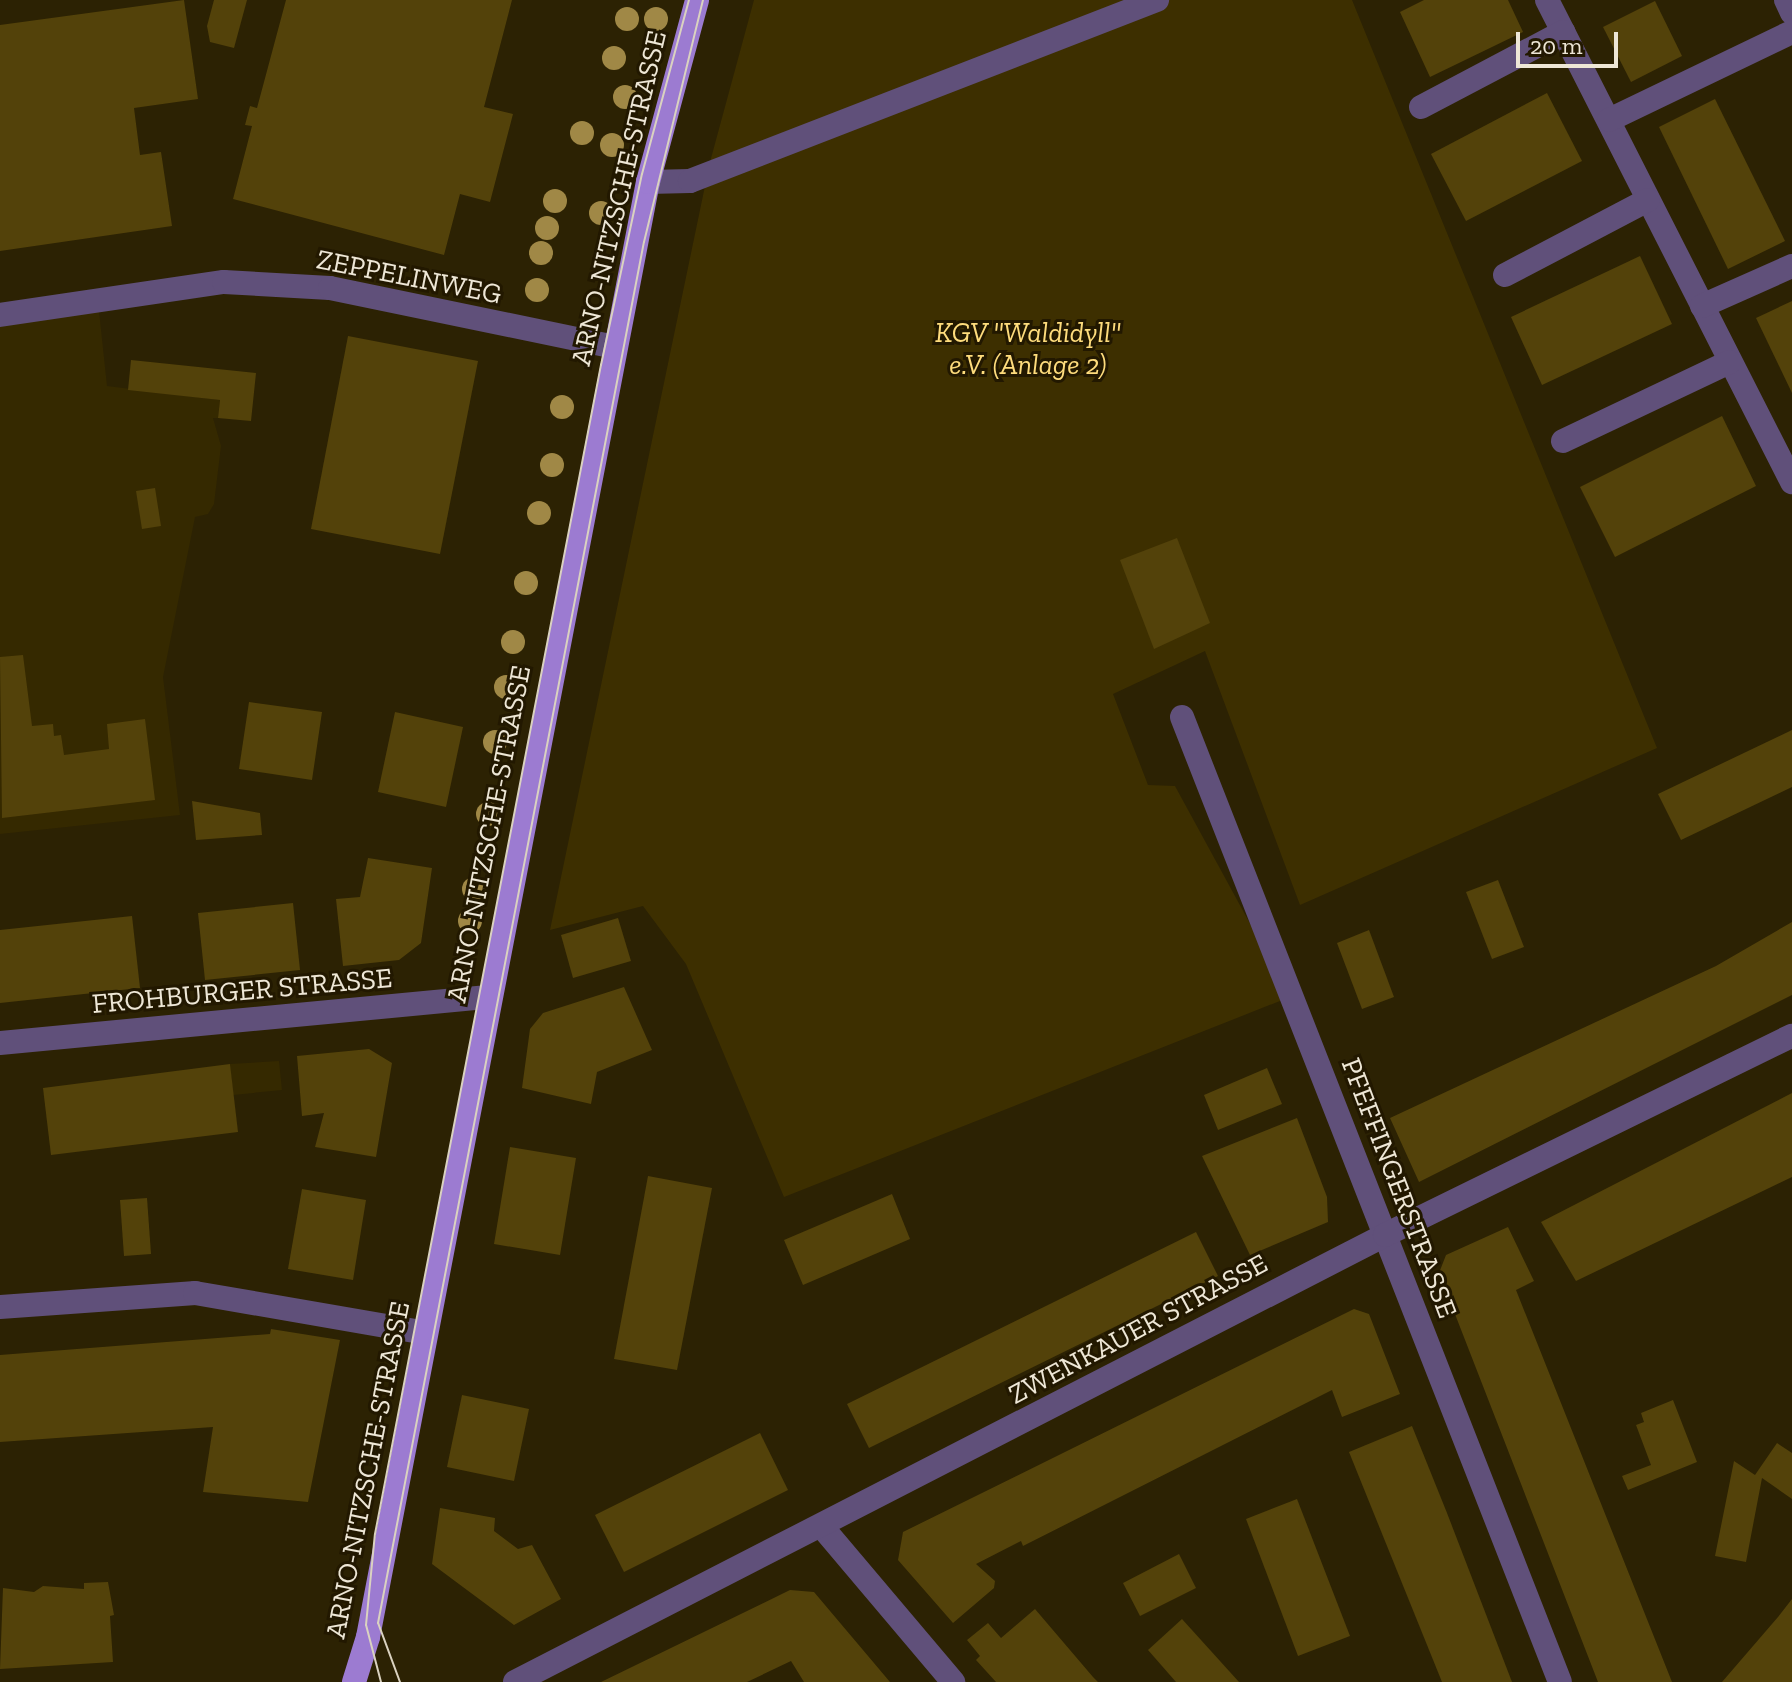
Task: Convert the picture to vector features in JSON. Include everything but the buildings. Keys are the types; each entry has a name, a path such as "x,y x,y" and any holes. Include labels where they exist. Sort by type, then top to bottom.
{"main road":[{"name":"ARNO-NITZSCHE-STRASSE","path":"354,1682 368,1637 488,997 648,182 697,0"}],"street":[{"path":"648,182 690,181 1157,0"},
{"path":"1547,0 1792,482"},
{"path":"1786,0 1792,13"},
{"path":"1421,107 1563,32"},
{"path":"1609,120 1792,32"},
{"path":"1505,275 1648,200"},
{"path":"1702,306 1792,266"},
{"name":"ZEPPELINWEG","path":"0,315 224,282 330,288 615,347"},
{"path":"1563,441 1729,362"},
{"name":"PFEFFINGERSTRASSE","path":"1182,717 1560,1682"},
{"name":"FROHBURGER STRASSE","path":"0,1043 488,997"},
{"name":"ZWENKAUER STRASSE","path":"515,1682 823,1528 1385,1235 1792,1036"},
{"path":"0,1307 195,1293 426,1333"},
{"path":"823,1528 953,1682"}],"shaded area":[{"path":"99,311 107,386 220,400 218,418 213,418 221,446 214,504 208,514 195,517 163,677 180,815 0,834 0,326"},
{"path":"279,1061 282,1090 233,1095 230,1064"}],"green space":[{"name":"KGV \"Waldidyll\" e.V. (Anlage 2)","path":"754,0 1352,0 1657,748 1300,905 1205,651 1113,694 1148,785 1175,786 1290,997 784,1197 686,964 643,906 550,930 710,162"}],"tram line":[{"path":"381,1682 366,1625 375,1534 601,365 642,174 689,0"},
{"path":"400,1682 378,1623 644,242 703,0"}]}
